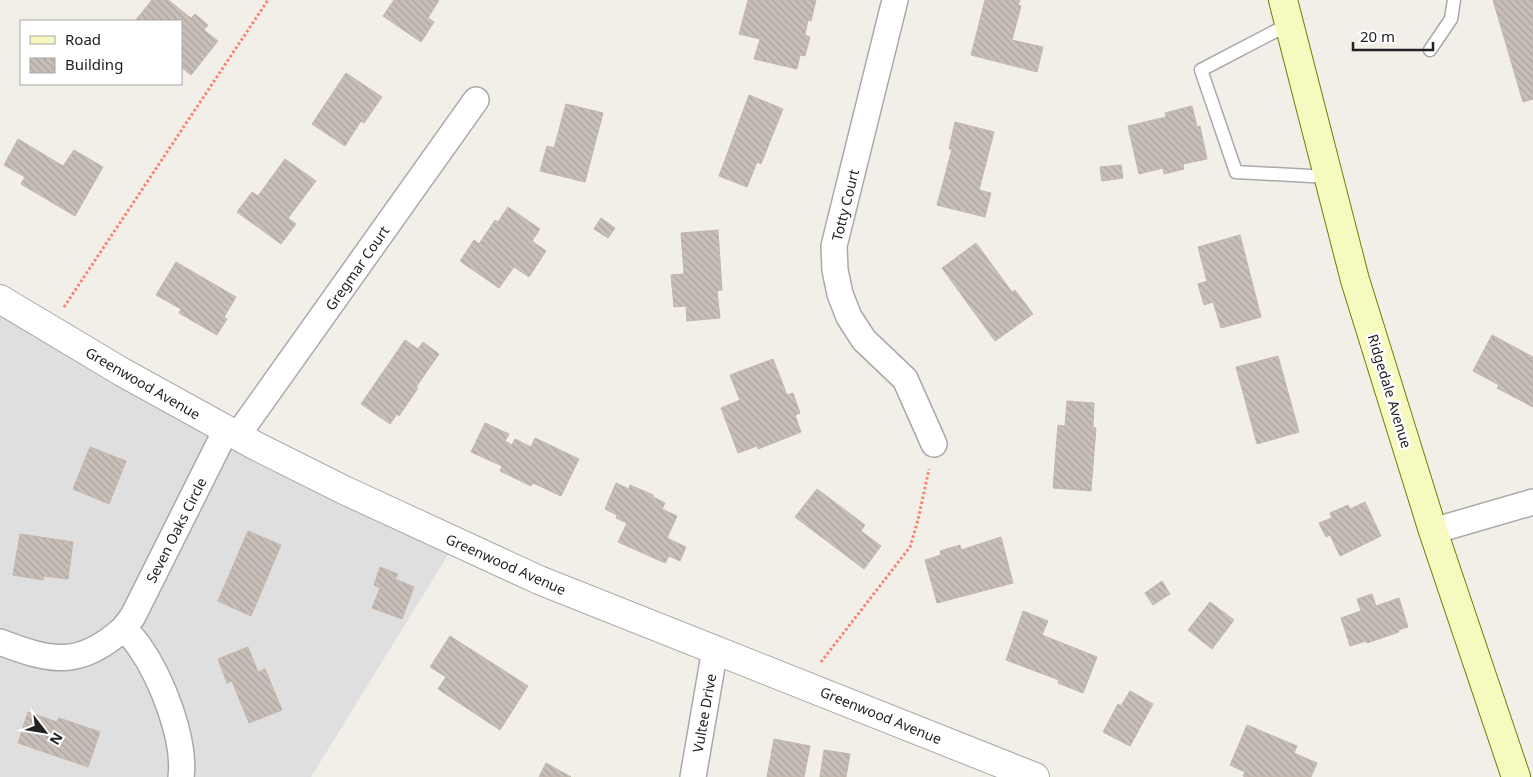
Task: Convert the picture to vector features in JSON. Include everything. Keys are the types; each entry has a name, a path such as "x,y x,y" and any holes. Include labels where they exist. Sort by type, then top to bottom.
{"main road":[{"name":"Ridgedale Avenue","path":"1286,12 1355,280 1433,531 1516,777"}],"street":[{"name":"Totty Court","path":"895,0 834,246 835,270 840,294 849,317 864,340 904,380 934,444"},
{"name":"Gregmar Court","path":"231,433 476,100"},
{"name":"Greenwood Avenue","path":"0,299 231,433 336,486 539,580 1036,777"},
{"name":"Seven Oaks Circle","path":"0,642 26,653 63,659 86,654 108,643 124,628 133,616 231,433"},
{"path":"1433,531 1533,502"},
{"path":"124,628 139,646 160,685 180,742 181,777"},
{"name":"Vultee Drive","path":"693,777 714,649"}],"lane":[{"path":"1430,50 1451,19 1454,0"},
{"path":"1286,12 1201,70 1236,172 1329,177"}],"path":[{"path":"50,329 268,0"},
{"path":"804,685 910,547 918,520 934,444"}],"shaded area":[{"path":"0,299 456,542 311,777 0,777"}],"building":[{"path":"152,0 168,0 191,18 195,14 208,25 204,30 218,41 191,75 182,68 182,20 136,20"},
{"path":"394,0 439,0 428,18 434,22 421,42 383,16"},
{"path":"748,0 816,0 811,21 808,20 805,35 810,37 805,56 800,55 797,69 754,59 760,39 739,34"},
{"path":"985,0 1020,0 1018,5 1021,6 1012,40 1043,47 1037,72 971,55"},
{"path":"1493,0 1533,0 1533,99 1523,102"},
{"path":"346,73 382,97 364,123 361,121 345,146 312,124"},
{"path":"749,95 783,109 761,164 757,162 747,187 719,176"},
{"path":"566,104 603,113 585,182 540,171 547,146 554,148"},
{"path":"1192,106 1197,127 1200,126 1207,159 1183,164 1184,169 1164,174 1163,168 1139,174 1128,126 1166,117 1165,113"},
{"path":"955,122 994,132 979,190 991,193 985,217 937,205 952,149 949,149"},
{"path":"18,139 63,166 74,150 103,167 75,216 21,184 25,177 4,165"},
{"path":"285,159 316,181 288,218 296,224 281,244 237,212 252,192 258,196"},
{"path":"1121,165 1123,178 1102,181 1100,167"},
{"path":"508,207 540,229 532,241 546,251 529,277 514,267 499,288 460,261 474,240 479,244 495,220 498,222"},
{"path":"601,218 615,228 608,238 594,229"},
{"path":"718,230 722,290 717,291 720,318 687,321 686,306 674,307 671,275 684,274 681,233"},
{"path":"1240,235 1261,317 1221,328 1213,302 1204,305 1198,284 1207,281 1198,247"},
{"path":"976,243 1012,292 1015,290 1033,314 995,341 942,268"},
{"path":"176,262 236,297 224,317 227,319 217,335 179,313 181,309 156,295"},
{"path":"1492,335 1533,357 1533,407 1497,388 1499,385 1473,371"},
{"path":"405,340 418,349 423,342 439,354 399,416 397,414 390,424 361,404"},
{"path":"1278,356 1299,432 1257,444 1236,367"},
{"path":"773,359 787,395 793,393 800,413 795,415 801,432 758,449 757,446 738,453 721,408 740,400 730,375"},
{"path":"1067,401 1094,403 1093,427 1096,428 1091,491 1053,488 1058,425 1065,426"},
{"path":"485,423 509,434 505,441 512,445 515,439 531,447 535,438 579,459 561,496 533,483 531,486 500,471 502,466 471,452"},
{"path":"90,447 126,461 109,504 73,489"},
{"path":"616,483 629,489 630,485 653,495 653,497 665,503 662,509 677,516 667,538 686,547 680,561 669,556 665,563 618,542 627,523 616,518 617,515 605,509"},
{"path":"817,489 865,525 861,531 881,546 864,569 795,517"},
{"path":"1365,502 1381,536 1340,556 1330,535 1326,537 1319,523 1332,518 1330,513 1348,505 1350,509"},
{"path":"248,531 281,545 251,616 218,601"},
{"path":"20,534 73,542 68,579 44,576 43,580 13,575"},
{"path":"1001,537 1013,583 937,603 925,560 941,555 940,551 960,545 961,550"},
{"path":"380,567 398,574 395,579 414,587 402,619 372,608 380,588 374,585"},
{"path":"1162,581 1170,594 1153,605 1145,593"},
{"path":"1372,594 1376,606 1399,598 1408,627 1367,643 1366,641 1350,646 1341,618 1361,611 1357,599"},
{"path":"1210,602 1234,620 1212,649 1188,630"},
{"path":"1023,611 1048,621 1042,635 1097,657 1083,693 1058,683 1059,680 1006,660"},
{"path":"450,636 528,686 500,730 438,689 446,677 430,667"},
{"path":"248,647 258,672 265,669 282,710 249,723 232,681 227,683 218,659"},
{"path":"1130,691 1153,704 1130,746 1103,732 1118,704 1121,706"},
{"path":"28,712 57,722 59,718 100,732 88,767 18,743"},
{"path":"1247,725 1297,746 1294,753 1317,763 1311,777 1243,776 1245,772 1230,765"},
{"path":"774,739 810,746 804,777 767,777"},
{"path":"824,750 850,754 846,777 820,777"},
{"path":"546,763 571,777 539,777"}]}
